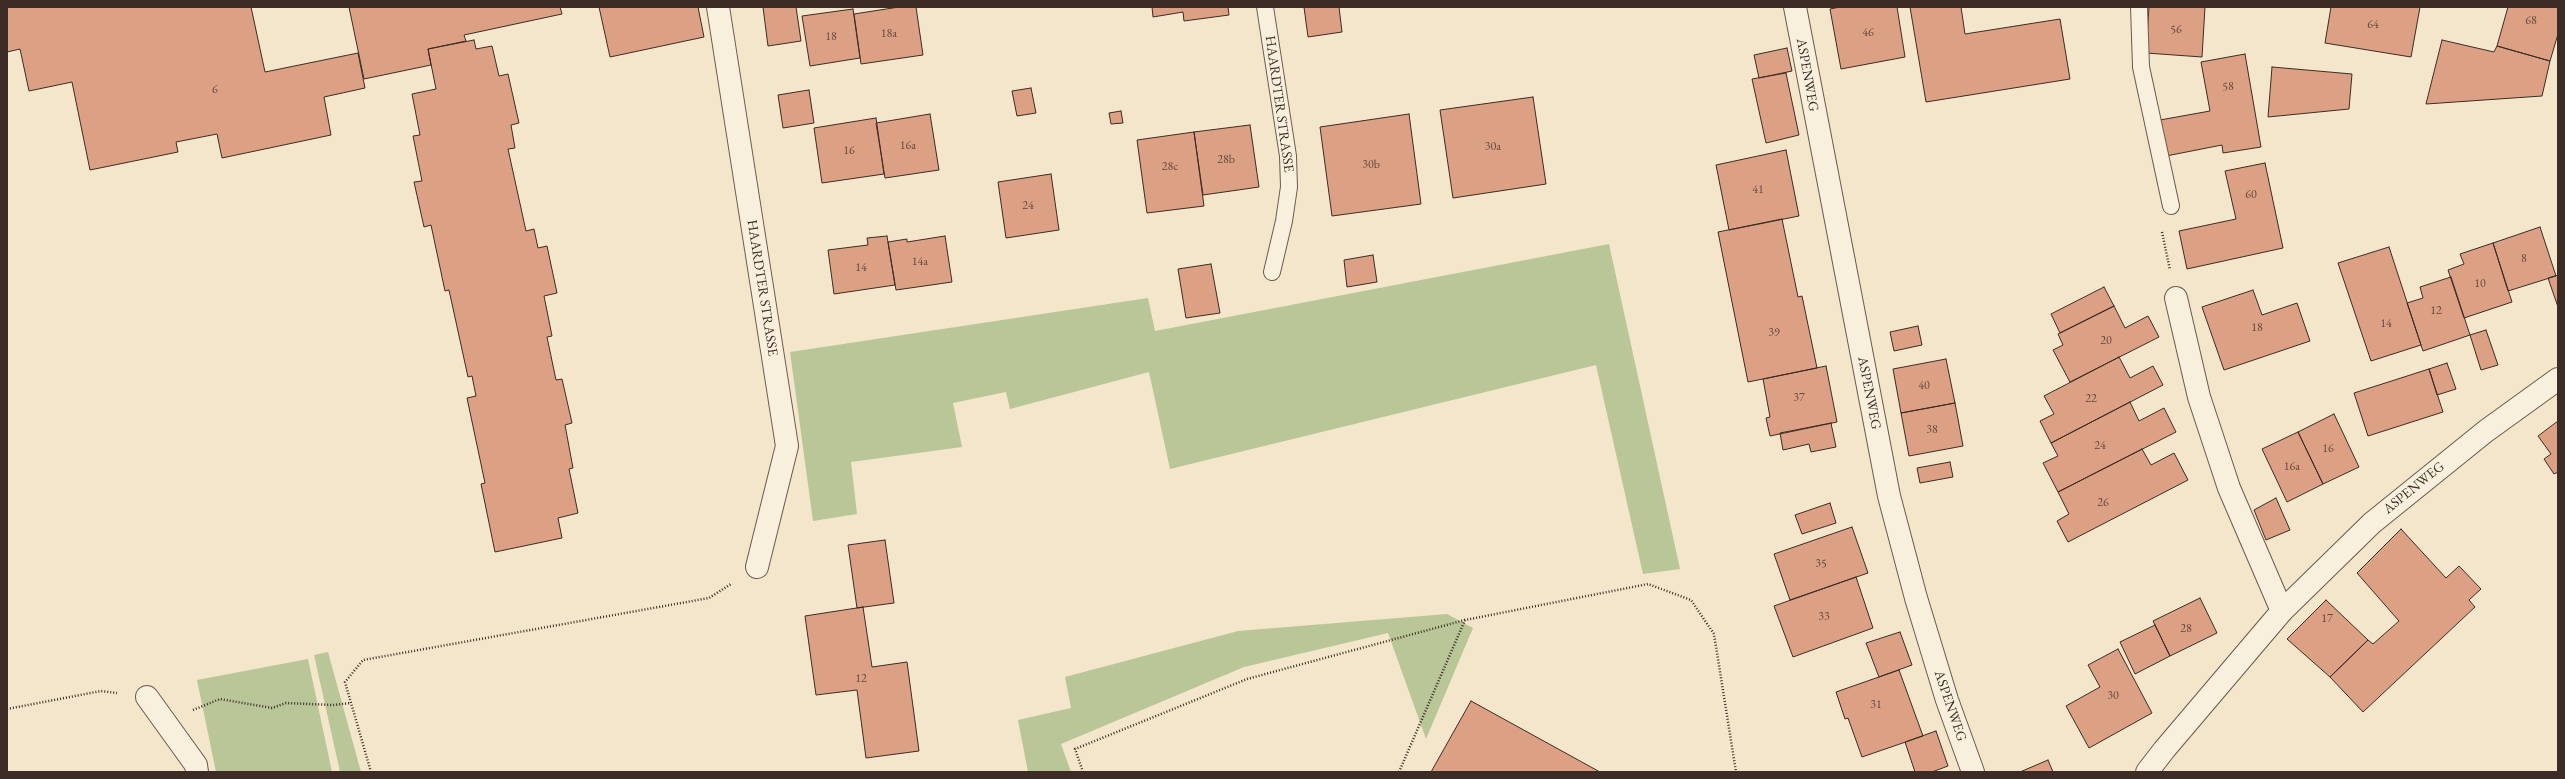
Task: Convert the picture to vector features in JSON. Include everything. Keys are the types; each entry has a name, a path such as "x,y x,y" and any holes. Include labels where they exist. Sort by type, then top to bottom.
{"street":[{"name":"HAARDTER STRASSE","path":"718,7 787,446 757,567"},
{"name":"ASPENWEG","path":"1795,7 1889,496 1918,606 1947,700 1973,772"},
{"path":"2176,298 2199,397 2229,488 2282,611"},
{"name":"ASPENWEG","path":"2147,772 2282,611 2372,522 2486,431 2558,379"},
{"path":"147,697 167,722 196,765 197,772"}],"lane":[{"name":"HAARDTER STRASSE","path":"1265,7 1288,156 1289,187 1284,221 1272,272"},
{"path":"2138,7 2141,66 2171,206"}],"path":[{"path":"371,772 345,682 363,660 709,598 757,567"},
{"path":"1083,772 1075,749 1247,679 1465,620 1648,584 1691,600 1714,634 1736,772"},
{"path":"1399,772 1465,620"},
{"path":"7,709 100,691 147,697"},
{"path":"167,722 220,699 272,708 286,703 333,705 351,703"}],"green space":[{"path":"1609,244 1680,569 1643,574 1596,365 1170,469 1149,372 1010,409 1006,392 953,403 962,447 851,462 857,514 813,521 790,352 1148,298 1155,331"},
{"path":"1447,614 1473,628 1426,739 1388,633 1244,667 1061,744 1071,772 1028,772 1018,720 1071,708 1065,677 1238,631"},
{"path":"328,652 361,772 340,772 314,655"},
{"path":"308,659 332,772 216,772 197,680"}],"building":[{"path":"7,7 251,7 265,72 358,53 365,88 324,97 331,135 222,158 217,134 176,142 178,152 90,170 72,82 29,91 20,49 7,52"},
{"path":"349,7 560,7 562,14 464,35 466,41 428,49 431,65 364,79"},
{"path":"599,7 698,7 704,37 610,57"},
{"path":"763,7 796,7 801,41 768,46"},
{"path":"899,7 916,7 923,55 861,64 854,14"},
{"path":"1152,7 1228,7 1229,15 1184,21 1183,12 1153,17"},
{"path":"1304,7 1339,7 1342,32 1308,37"},
{"path":"1840,7 1897,7 1905,57 1841,69 1830,9"},
{"path":"1910,7 1961,7 1965,34 2060,19 2070,79 1926,102"},
{"path":"2149,7 2205,7 2202,57 2146,53"},
{"path":"2331,7 2420,7 2411,57 2325,43"},
{"path":"2508,7 2558,7 2558,34 2550,61 2497,46"},
{"path":"853,9 860,58 810,66 802,16"},
{"path":"474,40 476,49 492,46 499,76 508,74 519,123 511,125 515,148 508,149 526,231 534,229 538,248 547,246 557,293 544,296 552,336 547,337 556,380 562,379 572,423 565,425 573,468 569,469 578,513 558,518 562,538 495,552 481,484 485,483 467,398 476,396 472,376 468,377 449,290 445,291 431,225 424,227 414,182 422,181 413,136 420,135 412,94 436,89 428,49"},
{"path":"2442,40 2494,52 2497,46 2550,61 2542,96 2426,104"},
{"path":"1787,48 1792,71 1759,78 1754,55"},
{"path":"2245,54 2261,147 2223,153 2222,145 2166,156 2160,120 2210,111 2201,62"},
{"path":"2272,67 2352,74 2349,109 2268,117"},
{"path":"1786,73 1799,135 1766,143 1752,79"},
{"path":"1031,88 1036,113 1017,116 1012,91"},
{"path":"809,90 814,123 783,128 778,95"},
{"path":"1533,97 1546,184 1453,198 1440,110"},
{"path":"1121,111 1123,123 1111,124 1109,113"},
{"path":"930,114 939,170 885,178 876,123"},
{"path":"1409,114 1421,204 1332,216 1320,127"},
{"path":"876,118 884,174 822,183 814,128"},
{"path":"1250,125 1259,187 1203,195 1194,132"},
{"path":"1194,132 1204,206 1147,213 1137,140"},
{"path":"1786,150 1799,216 1729,230 1716,165"},
{"path":"2265,163 2283,248 2187,269 2179,231 2236,219 2225,171"},
{"path":"1051,174 1059,230 1006,238 998,182"},
{"path":"1782,219 1798,297 1802,296 1817,368 1748,382 1718,232"},
{"path":"2540,227 2556,276 2508,291 2493,243"},
{"path":"887,236 895,285 834,294 828,250 868,245 867,238"},
{"path":"945,236 952,282 896,290 888,242 907,239 907,242"},
{"path":"2493,243 2512,302 2464,318 2448,270 2464,264 2460,254"},
{"path":"2389,247 2421,345 2371,361 2338,263"},
{"path":"1373,255 1377,282 1347,287 1344,260"},
{"path":"1211,264 1220,313 1186,318 1178,269"},
{"path":"2558,275 2558,307 2548,278"},
{"path":"2451,277 2470,335 2423,351 2407,303 2423,298 2420,287"},
{"path":"2104,287 2114,306 2060,333 2051,314"},
{"path":"2253,290 2262,315 2297,303 2310,341 2224,370 2202,307"},
{"path":"2114,306 2125,328 2148,316 2159,337 2070,382 2053,350 2063,345 2058,334"},
{"path":"1918,326 1922,345 1894,351 1890,332"},
{"path":"2486,330 2498,365 2481,370 2470,335"},
{"path":"2119,357 2130,378 2153,366 2163,385 2051,443 2040,421 2054,414 2044,396"},
{"path":"1946,359 1955,403 1901,413 1893,369"},
{"path":"2447,363 2456,389 2437,395 2429,369"},
{"path":"1826,366 1837,422 1770,436 1766,418 1770,417 1763,379"},
{"path":"2429,369 2443,412 2368,436 2354,393"},
{"path":"2130,402 2139,421 2164,408 2176,432 2058,492 2043,463 2058,456 2051,443"},
{"path":"1955,403 1963,446 1909,456 1901,413"},
{"path":"2334,414 2359,467 2323,484 2298,432"},
{"path":"2558,421 2558,472 2554,474 2544,459 2551,454 2538,436"},
{"path":"1831,423 1836,447 1811,452 1809,444 1783,450 1780,433"},
{"path":"2298,432 2323,484 2287,502 2262,449"},
{"path":"2142,449 2151,465 2174,453 2188,480 2068,542 2057,521 2069,514 2058,492"},
{"path":"1950,462 1953,477 1920,483 1917,468"},
{"path":"2276,498 2290,530 2266,540 2254,510"},
{"path":"1830,503 1836,523 1802,534 1795,515"},
{"path":"1852,527 1868,573 1790,600 1774,554"},
{"path":"2401,529 2446,578 2459,566 2481,589 2469,600 2475,607 2363,712 2330,677 2368,640 2373,644 2399,621 2357,573"},
{"path":"885,540 894,603 857,608 848,545"},
{"path":"1856,577 1873,628 1793,657 1774,606"},
{"path":"2200,598 2217,633 2170,656 2153,621"},
{"path":"2326,600 2368,640 2330,677 2287,639"},
{"path":"863,607 872,667 907,662 919,751 866,758 857,690 816,695 805,616"},
{"path":"2155,625 2170,656 2135,674 2120,642"},
{"path":"1900,632 1912,665 1879,677 1866,643"},
{"path":"2118,649 2152,713 2089,748 2066,706 2100,687 2088,665"},
{"path":"1899,670 1923,736 1862,757 1848,718 1845,719 1836,692"},
{"path":"1471,701 1600,772 1431,772"},
{"path":"1936,731 1948,766 1932,772 1915,772 1905,742"},
{"path":"2048,760 2053,772 2020,772"}]}
